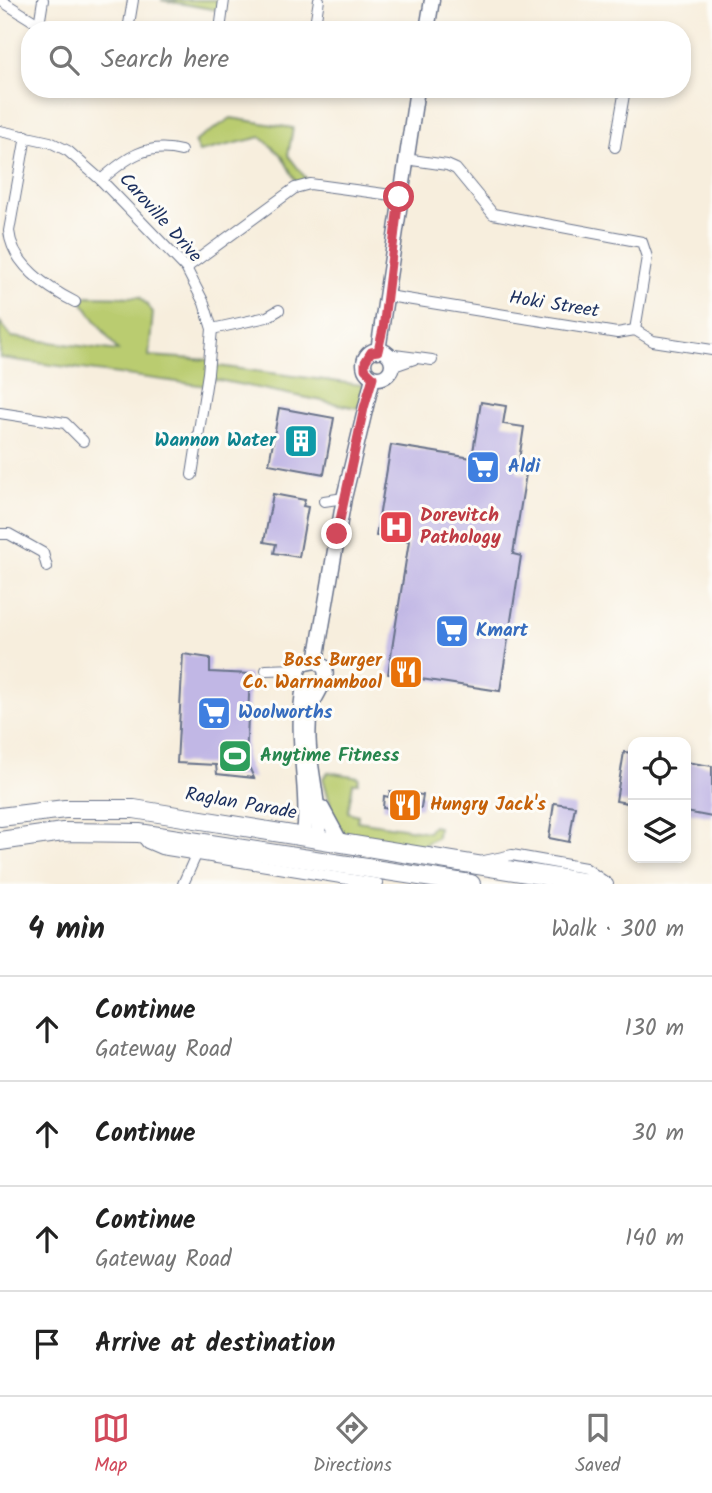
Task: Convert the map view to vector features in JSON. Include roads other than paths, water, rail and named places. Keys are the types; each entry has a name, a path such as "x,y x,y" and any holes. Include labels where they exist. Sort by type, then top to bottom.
{"highway":[{"name":"Raglan Parade","path":"0,817 65,809 134,809 594,884"},
{"path":"0,841 63,832 139,833 471,884"}],"street":[{"path":"1,0 34,21"},
{"path":"43,0 44,21"},
{"path":"130,21 133,0"},
{"path":"221,21 224,0"},
{"path":"316,21 319,0"},
{"path":"431,21 432,0"},
{"path":"415,98 399,197 388,296 385,357 383,377 373,377 365,369 365,362 371,352 385,357 427,359"},
{"path":"615,147 623,98"},
{"name":"Caroville Drive","path":"0,131 26,136 68,151 101,180 186,268 204,303 212,329 192,475"},
{"path":"26,136 9,231 10,243 19,259 53,291 75,302"},
{"path":"101,180 136,152 150,148 181,151"},
{"path":"405,159 447,165 456,169 493,214 642,242 647,257 635,330"},
{"path":"186,268 295,188 318,185 399,197"},
{"name":"Hoki Street","path":"388,296 617,333 635,330 653,341 712,350"},
{"path":"212,329 267,317 279,310"},
{"path":"316,661 343,504 373,377"},
{"path":"0,413 65,423 83,441"},
{"path":"0,534 9,534 43,553 47,568"},
{"path":"311,837 299,742 296,677 306,661 316,661 323,666 326,674 314,697 309,722 309,751 318,797 341,843"},
{"path":"266,670 321,686"},
{"path":"308,858 318,797"},
{"path":"139,833 155,847 378,884"},
{"path":"183,884 196,855"},
{"name":"Raglan Parade","path":"473,864 512,855 585,868 608,884"}],"place":[{"name":"Wannon Water","path":"301,441"},
{"name":"Aldi","path":"483,467"},
{"name":"Dorevitch Pathology","path":"396,527"},
{"name":"Kmart","path":"452,631"},
{"name":"Boss Burger Co. Warrnambool","path":"406,672"},
{"name":"Woolworths","path":"214,713"},
{"name":"Anytime Fitness","path":"235,756"},
{"name":"Hungry Jack's","path":"405,805"}]}
